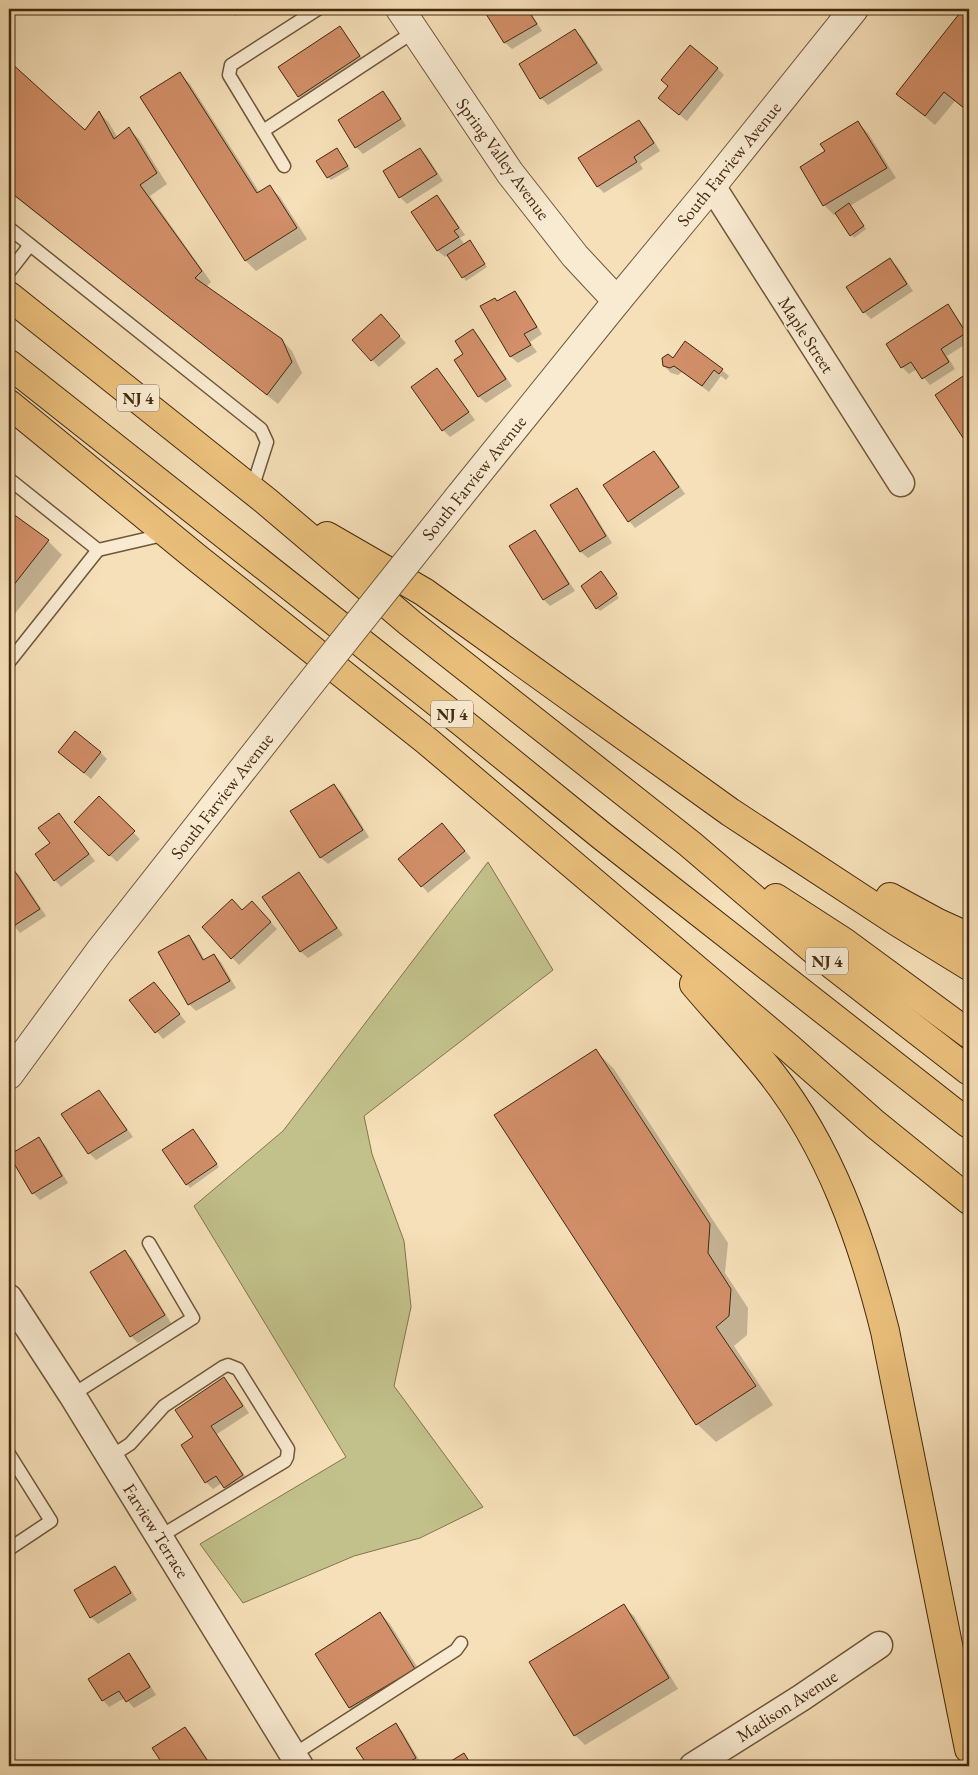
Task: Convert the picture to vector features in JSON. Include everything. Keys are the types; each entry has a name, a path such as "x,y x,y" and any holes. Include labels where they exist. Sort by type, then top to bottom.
{"highway":[{"name":"NJ 4","path":"9,296 259,495 410,623 690,844 821,956 969,1072"},
{"name":"NJ 4","path":"9,364 625,854 969,1124"},
{"path":"9,404 427,741 789,1048 875,1124 969,1200"},
{"path":"259,495 424,592 730,812 896,922 969,966"},
{"path":"730,812 905,906 969,937"},
{"path":"690,844 844,942 969,1034"},
{"path":"650,931 712,1007 771,1073 789,1099 817,1144 838,1187 856,1231 873,1281 885,1331 969,1749"}],"street":[{"name":"Spring Valley Avenue","path":"400,9 504,165 576,256 617,301"},
{"name":"South Farview Avenue","path":"10,1070 99,952 302,694 458,498 854,9"},
{"name":"Maple Street","path":"712,186 901,483"},
{"name":"Farview Terrace","path":"9,1298 16,1325 72,1395 297,1760"},
{"name":"Madison Avenue","path":"693,1766 801,1698 879,1645"}],"lane":[{"path":"284,166 229,75 232,65 318,9"},
{"path":"263,131 415,32"},
{"path":"9,228 261,429 267,442 259,495"},
{"path":"9,272 30,245"},
{"path":"9,479 98,550"},
{"path":"9,662 98,550 168,534"},
{"path":"72,1395 193,1318 149,1243"},
{"path":"110,1457 130,1444 164,1406 222,1367 228,1365 238,1369 288,1449 288,1458 285,1461 159,1538"},
{"path":"9,1454 51,1521 9,1549"},
{"path":"297,1760 456,1650 461,1643"}],"shaded area":[{"path":"488,862 553,970 364,1116 372,1154 404,1241 411,1307 394,1386 483,1507 420,1538 354,1556 243,1603 200,1544 346,1457 194,1206 283,1131"}],"building":[{"path":"483,9 527,9 537,24 504,43"},
{"path":"963,9 969,9 969,112 944,92 925,116 896,94"},
{"path":"340,26 360,56 298,97 278,67"},
{"path":"575,29 597,63 540,99 519,64"},
{"path":"690,45 718,68 679,115 658,98 668,86 661,80"},
{"path":"9,61 85,130 99,111 114,139 129,127 157,173 140,185 202,271 195,278 282,339 292,362 267,395 9,191"},
{"path":"180,72 257,193 270,185 297,228 245,261 140,97"},
{"path":"383,91 401,119 355,148 338,120"},
{"path":"639,120 654,143 634,157 637,162 597,187 578,158"},
{"path":"858,121 887,168 823,206 800,167 825,151 820,144"},
{"path":"337,148 348,166 327,178 316,161"},
{"path":"420,148 437,174 399,198 383,171"},
{"path":"437,195 459,228 454,231 459,237 437,251 411,212"},
{"path":"849,203 864,226 850,236 835,213"},
{"path":"470,240 485,264 462,278 447,255"},
{"path":"890,258 907,284 863,313 846,287"},
{"path":"515,291 537,327 524,334 531,345 510,357 480,306 495,298 497,301"},
{"path":"948,304 966,333 941,349 949,362 922,379 911,362 901,368 886,344"},
{"path":"381,314 400,336 371,361 352,340"},
{"path":"473,329 506,379 478,397 454,360 463,354 455,341"},
{"path":"685,341 723,369 719,374 714,370 702,386 674,366 670,368 663,366 662,358 668,354 673,358"},
{"path":"437,368 469,412 442,431 411,387"},
{"path":"969,372 969,447 935,395"},
{"path":"654,451 679,487 628,522 603,485"},
{"path":"577,488 606,536 580,552 550,505"},
{"path":"9,511 49,540 9,591"},
{"path":"535,530 569,584 543,600 509,546"},
{"path":"601,571 617,594 596,609 581,586"},
{"path":"75,731 101,752 84,773 58,752"},
{"path":"334,784 363,830 320,858 290,811"},
{"path":"99,796 135,831 109,856 74,822"},
{"path":"59,813 89,854 54,881 35,854 50,843 38,828"},
{"path":"442,823 465,851 421,887 398,859"},
{"path":"12,867 40,909 12,927 9,922 9,869"},
{"path":"299,872 337,928 300,952 262,897"},
{"path":"232,899 242,910 252,901 271,922 231,959 202,927"},
{"path":"189,935 203,960 214,954 230,981 188,1005 158,952"},
{"path":"154,982 180,1014 155,1033 129,1000"},
{"path":"596,1049 710,1224 708,1253 731,1289 729,1316 716,1327 756,1386 696,1425 494,1115"},
{"path":"99,1090 127,1130 88,1154 61,1114"},
{"path":"193,1129 217,1164 186,1185 162,1150"},
{"path":"39,1137 62,1176 32,1194 9,1155"},
{"path":"125,1250 165,1315 130,1337 90,1272"},
{"path":"224,1377 243,1406 211,1426 243,1475 224,1488 216,1476 205,1483 181,1445 193,1437 175,1410"},
{"path":"115,1566 131,1593 90,1618 74,1590"},
{"path":"624,1604 669,1678 574,1736 529,1662"},
{"path":"380,1612 415,1669 349,1708 315,1654"},
{"path":"129,1653 150,1687 126,1702 119,1691 102,1701 88,1679"},
{"path":"396,1723 416,1758 403,1766 368,1766 356,1748"},
{"path":"185,1727 211,1766 164,1766 152,1748"},
{"path":"464,1753 472,1766 443,1766"}]}
